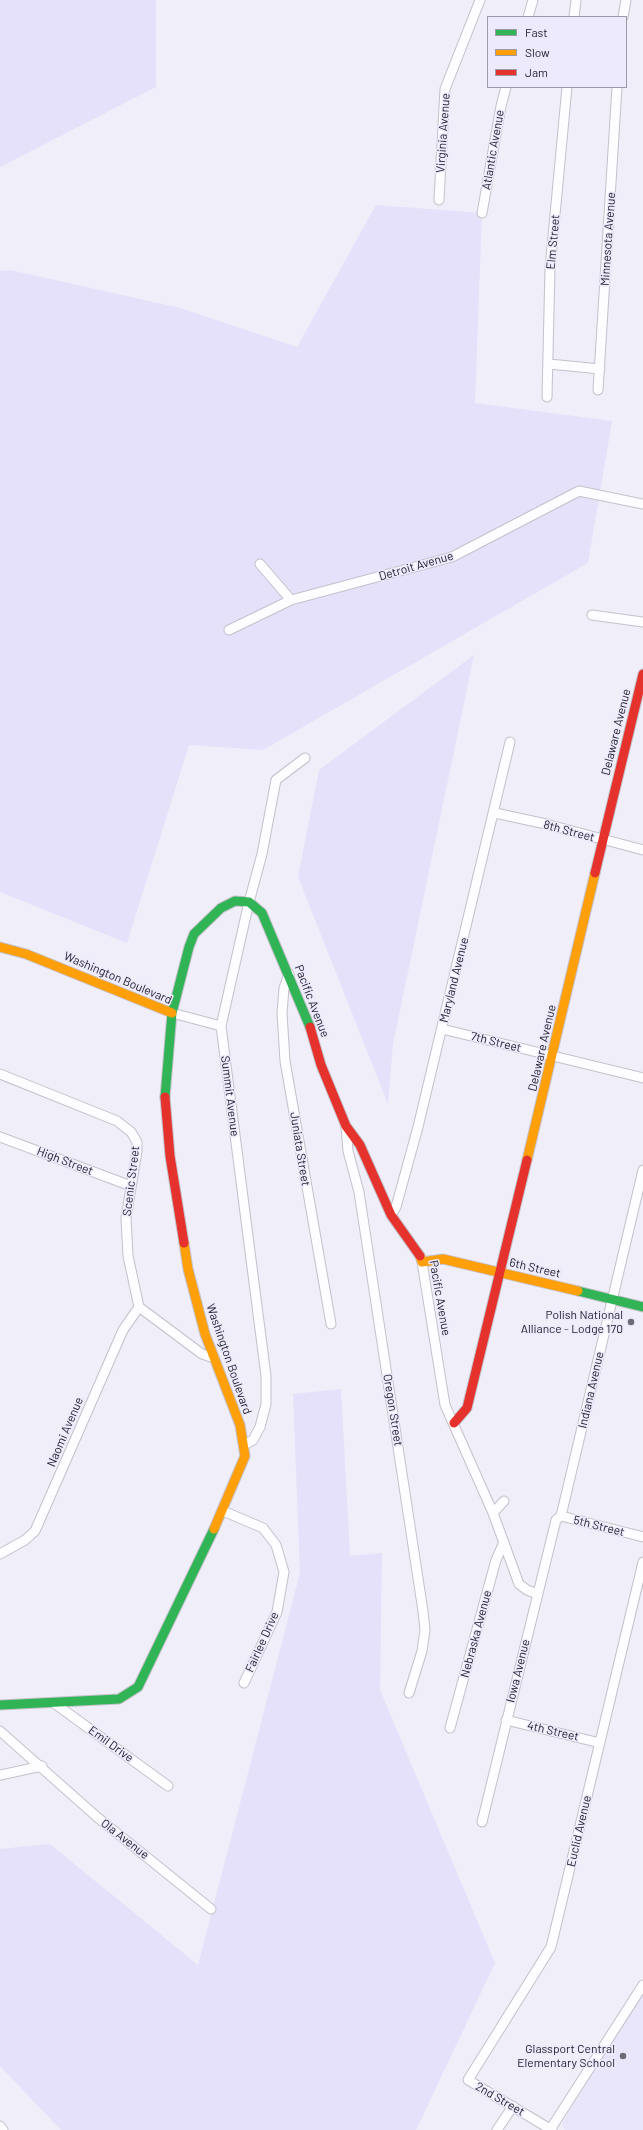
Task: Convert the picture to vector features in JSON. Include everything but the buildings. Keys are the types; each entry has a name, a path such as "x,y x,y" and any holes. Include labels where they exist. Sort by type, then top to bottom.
{"street":[{"name":"Virginia Avenue","path":"439,200 445,90 480,0"},
{"path":"528,16 533,0"},
{"path":"574,16 576,0"},
{"path":"623,16 626,0"},
{"name":"Atlantic Avenue","path":"482,213 501,106 506,88"},
{"name":"Elm Street","path":"547,397 549,364 550,268 568,88"},
{"name":"Minnesota Avenue","path":"598,390 617,88"},
{"path":"549,364 600,369"},
{"name":"Detroit Avenue","path":"229,630 291,600 452,557 579,491 643,504"},
{"path":"260,564 291,600"},
{"path":"592,615 643,622"},
{"name":"Delaware Avenue","path":"454,1423 467,1408 552,1056 602,839 643,674"},
{"name":"Maryland Avenue","path":"391,1215 396,1207 442,1029 510,742"},
{"name":"Summit Avenue","path":"244,1445 253,1440 260,1427 266,1404 266,1376 221,1026 249,902 262,854 276,780 305,758"},
{"name":"8th Street","path":"494,813 643,850"},
{"path":"221,1026 172,1013 181,973 194,934 221,908 235,901 249,902"},
{"name":"Pacific Avenue","path":"249,902 262,913 289,974 346,1126 360,1145 391,1215 418,1251 422,1262 445,1405 493,1513 519,1584 527,1590 538,1594"},
{"name":"Washington Boulevard","path":"0,948 26,954 172,1013 165,1103 170,1156 188,1269 205,1334 240,1425 245,1456 224,1511 138,1686 119,1699 0,1705"},
{"name":"Juniata Street","path":"289,974 284,988 282,1014 285,1061 331,1324"},
{"name":"7th Street","path":"442,1029 643,1078"},
{"name":"Scenic Street","path":"0,1074 117,1121 131,1132 137,1142 137,1151 126,1218 126,1229 128,1256 138,1307"},
{"name":"Oregon Street","path":"346,1126 348,1151 359,1192 423,1611 425,1630 422,1651 409,1694"},
{"name":"High Street","path":"0,1137 131,1186"},
{"name":"Indiana Avenue","path":"559,1518 643,1170"},
{"name":"6th Street","path":"422,1262 443,1259 643,1307"},
{"path":"138,1307 202,1354 214,1358"},
{"name":"Naomi Avenue","path":"0,1554 25,1540 35,1531 123,1330 138,1307"},
{"path":"493,1513 504,1501"},
{"name":"Fairlee Drive","path":"224,1511 263,1528 276,1545 284,1572 277,1612 244,1683"},
{"name":"5th Street","path":"559,1518 643,1537"},
{"name":"Iowa Avenue","path":"482,1822 506,1720 559,1518"},
{"name":"Nebraska Avenue","path":"450,1728 490,1582 504,1542"},
{"name":"Euclid Avenue","path":"468,2080 551,1947 643,1562"},
{"name":"Emil Drive","path":"54,1703 168,1786"},
{"name":"4th Street","path":"506,1720 600,1743"},
{"name":"Ola Avenue","path":"0,1731 42,1766 97,1817 211,1908"},
{"path":"0,1775 42,1766"},
{"path":"551,2130 643,1985"},
{"name":"2nd Street","path":"468,2080 551,2130"},
{"path":"497,2130 513,2106"},
{"path":"0,2126 2,2130"}],"shaded area":[{"path":"0,0 156,0 156,87 0,167"},
{"path":"376,205 482,213 475,403 612,421 588,563 263,750 189,745 127,943 0,892 0,271 10,270 180,308 297,347"},
{"path":"474,655 393,1044 388,1104 298,877 319,770"},
{"path":"341,1389 350,1556 382,1553 380,1690 495,1963 416,2130 61,2130 0,2066 0,1849 50,1844 198,1965 300,1573 293,1394"},
{"name":"Glassport Central Elementary School","path":"643,1992 643,2130 565,2130 562,2126 564,2120"}],"traffic: fast":[{"path":"165,1097 172,1013 189,947 194,934 221,908 235,901 249,902 262,913 310,1027"},
{"path":"578,1291 643,1307"},
{"path":"0,1705 119,1699 138,1687 214,1529"}],"traffic: slow":[{"path":"527,1160 595,873"},
{"path":"0,947 26,954 172,1013"},
{"path":"184,1243 188,1269 205,1334 240,1425 245,1456 214,1529"},
{"path":"420,1256 422,1262 443,1259 578,1291"}],"traffic: jam":[{"path":"595,873 643,674"},
{"path":"310,1027 321,1065 346,1126 360,1145 391,1215 420,1256"},
{"path":"165,1097 170,1156 184,1243"},
{"path":"454,1423 467,1408 527,1160"}],"place":[{"name":"Polish National Alliance - Lodge 170","path":"631,1322"},
{"name":"Glassport Central Elementary School","path":"623,2056"}]}
